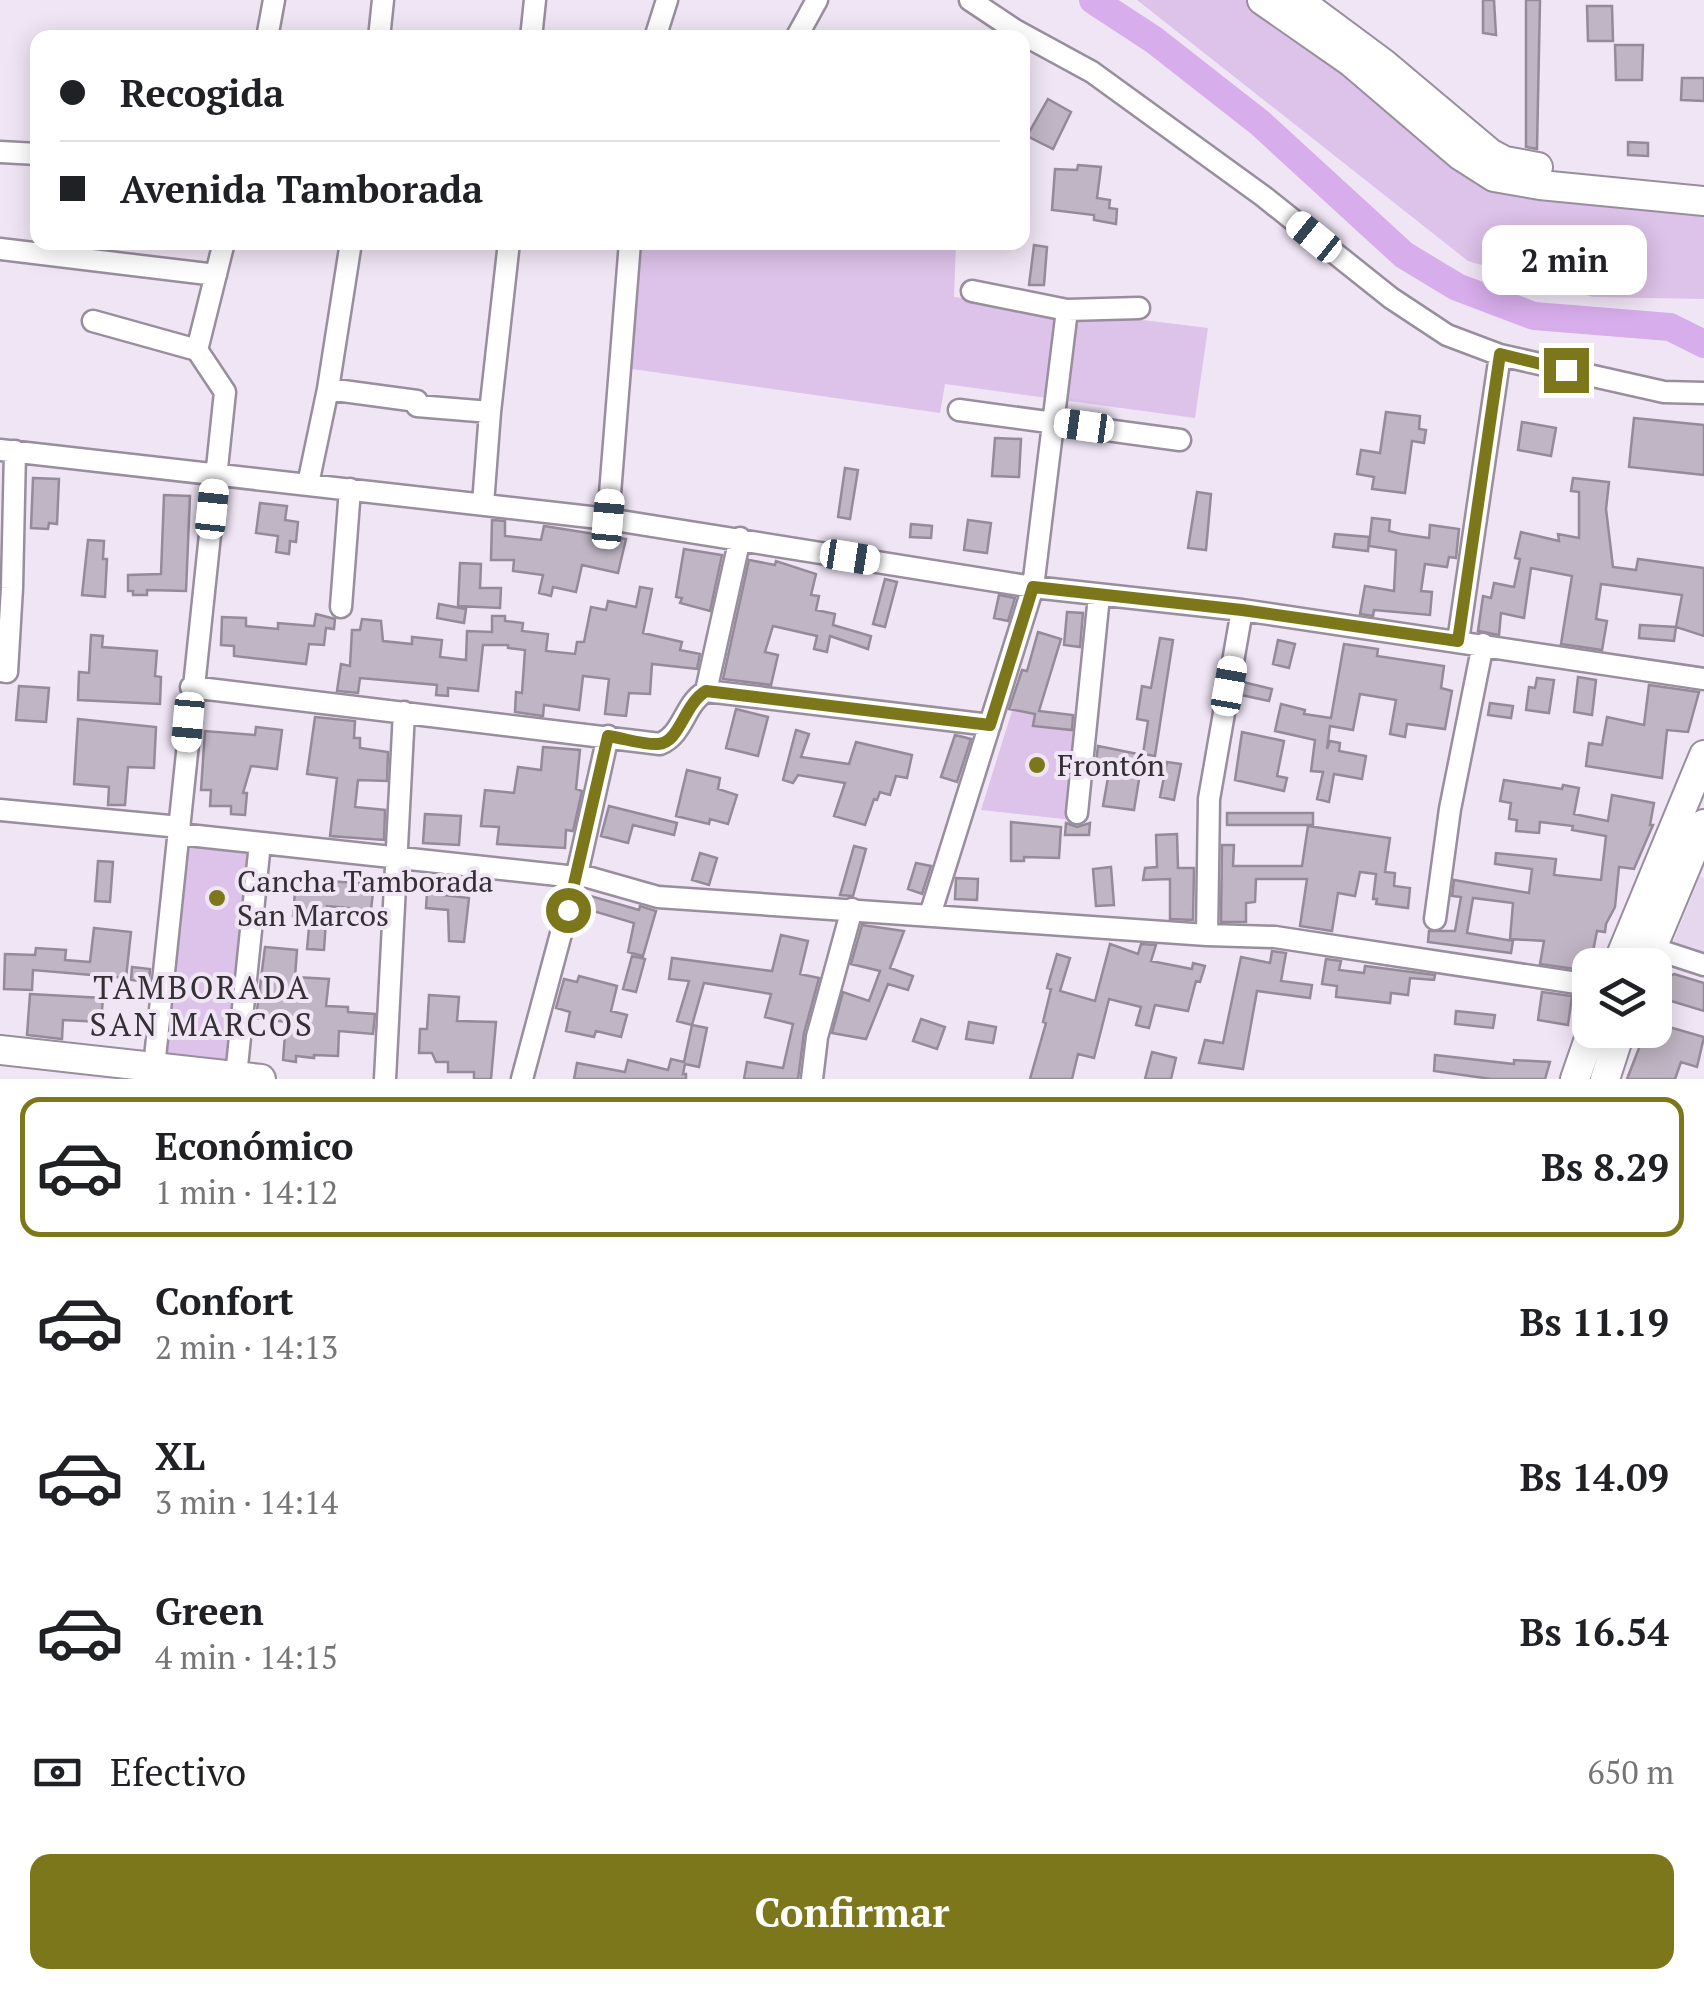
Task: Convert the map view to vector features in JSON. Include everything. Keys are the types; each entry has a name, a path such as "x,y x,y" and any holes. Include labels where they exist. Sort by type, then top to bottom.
{"main road":[{"path":"1262,0 1350,62 1461,156 1494,177 1540,186 1704,201"},
{"path":"1298,0 1383,62 1474,142 1505,161 1704,182"},
{"path":"1624,948 1704,755"},
{"path":"1652,948 1704,824"},
{"path":"1575,1079 1586,1048"},
{"path":"1604,1079 1615,1048"},
{"path":"0,1050 100,1070 154,1066 248,1078"}],"street":[{"path":"268,30 274,0"},
{"path":"380,30 383,0"},
{"path":"532,30 535,0"},
{"path":"658,30 667,0"},
{"path":"800,30 817,0"},
{"path":"970,0 1009,30"},
{"path":"1030,42 1092,72 1263,196 1390,298 1447,335 1500,354 1664,392 1704,394"},
{"path":"0,152 30,154"},
{"path":"0,248 216,275"},
{"path":"197,350 222,250"},
{"path":"308,484 328,389 350,250"},
{"path":"483,504 508,250"},
{"path":"608,519 629,250"},
{"path":"972,291 1067,310 1140,308"},
{"path":"930,915 1033,587 1067,310"},
{"path":"94,321 197,350 224,392 154,1066"},
{"path":"1458,641 1500,354"},
{"path":"328,389 418,401 417,406 490,412"},
{"path":"959,410 1180,440"},
{"path":"0,671 7,672 12,588 7,450 608,519 1033,587 1242,610 1704,679"},
{"path":"341,607 350,489"},
{"path":"706,691 740,538"},
{"path":"1077,813 1099,596"},
{"path":"1207,935 1210,800 1242,610"},
{"path":"1436,919 1450,809 1483,644"},
{"path":"191,687 660,744 673,738 693,699 706,691 990,725"},
{"path":"385,1079 404,712"},
{"path":"522,1079 577,875 608,736"},
{"path":"0,810 260,843 577,875 658,897 1275,937 1572,982"},
{"path":"248,1078 260,843"},
{"path":"812,1079 817,1037 852,909"},
{"path":"1672,959 1704,964"}],"shaded area":[{"path":"1137,0 1246,0 1269,14 1466,171 1664,204 1704,216 1704,299 1593,297 1468,261"},
{"path":"638,250 956,250 954,297 1208,328 1195,418 945,384 940,413 625,368"},
{"name":"Frontón","path":"1012,711 1085,720 1072,820 981,810"},
{"path":"190,846 250,854 232,1052 221,1063 169,1056 164,1049 185,849"},
{"path":"1700,876 1704,878 1704,959 1671,948"}],"building":[{"path":"1483,0 1494,0 1496,35 1483,33"},
{"path":"1526,0 1540,0 1537,149 1526,147"},
{"path":"1587,6 1612,6 1613,41 1588,41"},
{"path":"1615,45 1643,45 1642,80 1616,80"},
{"path":"1682,78 1704,78 1704,101 1681,100"},
{"path":"1048,99 1071,112 1053,149 1030,138"},
{"path":"1628,142 1648,143 1648,156 1628,155"},
{"path":"1078,165 1101,167 1097,198 1110,200 1109,208 1117,209 1116,224 1094,220 1094,215 1052,210 1055,169 1077,170"},
{"path":"1034,245 1047,247 1044,285 1029,285"},
{"path":"1386,412 1420,416 1419,429 1426,430 1424,443 1412,441 1405,493 1372,489 1374,477 1357,474 1361,450 1380,453"},
{"path":"1634,418 1704,425 1704,475 1629,467"},
{"path":"1522,422 1556,428 1551,456 1518,450"},
{"path":"995,438 1021,439 1019,477 992,476"},
{"path":"845,468 858,470 850,519 838,517"},
{"path":"33,478 59,479 57,524 49,523 48,529 31,528"},
{"path":"1573,478 1609,482 1606,509 1613,567 1636,570 1638,559 1704,568 1704,636 1676,627 1682,595 1601,584 1596,619 1607,621 1602,650 1561,644 1572,576 1531,568 1524,618 1501,613 1499,635 1478,631 1483,596 1491,598 1494,583 1514,587 1521,532 1559,541 1558,534 1579,538 1579,492 1571,491"},
{"path":"1197,492 1211,494 1206,550 1188,548"},
{"path":"164,495 190,496 186,591 147,590 147,595 133,595 133,591 128,591 128,575 161,574"},
{"path":"260,503 287,506 285,520 298,522 296,542 290,541 289,554 276,552 278,536 256,533"},
{"path":"1372,518 1390,520 1389,531 1429,538 1430,525 1459,529 1456,558 1449,557 1447,567 1425,564 1421,591 1432,592 1430,615 1374,610 1373,616 1360,614 1365,586 1394,591 1396,550 1369,546"},
{"path":"492,520 505,521 505,536 541,540 544,526 626,539 618,573 582,565 576,592 553,587 551,596 539,593 543,575 513,571 514,560 491,560"},
{"path":"968,520 991,523 987,553 964,550"},
{"path":"911,524 932,526 931,538 910,537"},
{"path":"1335,534 1369,537 1368,551 1333,547"},
{"path":"88,540 104,541 105,597 82,595"},
{"path":"684,549 722,555 710,611 680,603 682,598 676,597"},
{"path":"749,560 775,565 776,561 816,574 811,595 819,596 816,610 835,614 833,625 871,636 868,649 830,636 827,652 814,649 817,636 773,626 765,652 778,655 771,685 723,679"},
{"path":"460,563 481,564 480,588 501,588 500,608 458,606"},
{"path":"885,579 897,582 885,627 873,624"},
{"path":"640,587 652,589 643,633 682,642 680,650 700,654 697,669 652,664 650,694 629,693 626,716 605,714 609,679 583,676 579,710 544,705 543,716 515,712 516,692 522,693 525,650 508,645 483,645 478,691 448,688 448,696 436,695 437,685 360,678 358,693 337,691 341,664 350,666 352,630 360,630 362,619 381,621 383,641 412,644 412,637 442,640 440,657 466,660 467,631 492,632 492,616 505,616 505,621 523,623 522,631 548,634 546,651 575,654 577,642 584,642 591,607 606,610 608,601 636,607"},
{"path":"999,595 1015,598 1008,621 994,618"},
{"path":"439,604 466,609 464,623 437,618"},
{"path":"1067,612 1083,613 1080,647 1064,645"},
{"path":"316,614 335,619 334,629 326,628 324,645 309,644 306,664 234,656 234,646 221,645 222,617 246,618 246,626 278,629 278,623 314,626"},
{"path":"1640,625 1676,627 1674,641 1639,638"},
{"path":"1038,632 1061,639 1039,711 1073,715 1072,730 1033,726 1035,714 1009,709 1022,670 1027,671"},
{"path":"91,635 103,636 102,647 157,651 155,676 161,677 160,704 78,700 79,672 89,673"},
{"path":"1160,638 1173,640 1155,756 1143,754 1148,721 1137,719 1142,686 1151,688"},
{"path":"1278,640 1295,644 1289,668 1273,664"},
{"path":"1344,644 1378,649 1377,656 1444,666 1441,688 1452,691 1445,729 1407,724 1405,737 1390,734 1396,700 1360,694 1353,730 1330,726 1327,749 1330,741 1340,743 1339,751 1366,756 1362,779 1334,774 1329,802 1317,799 1323,772 1311,771 1315,740 1275,731 1281,704 1305,710 1304,714 1331,718"},
{"path":"1578,677 1596,680 1592,715 1574,712"},
{"path":"1537,678 1554,680 1549,713 1526,710 1529,687 1535,688"},
{"path":"1243,682 1272,689 1269,701 1241,695"},
{"path":"1649,685 1699,692 1688,732 1667,730 1662,778 1586,766 1589,743 1602,745 1607,717 1644,725"},
{"path":"19,686 49,688 46,722 16,720"},
{"path":"1490,703 1513,706 1511,718 1488,715"},
{"path":"736,709 768,717 758,756 726,748"},
{"path":"315,717 355,721 354,738 360,738 360,748 388,752 387,781 358,780 355,807 385,810 384,840 330,836 337,778 307,774"},
{"path":"78,719 156,727 154,768 128,767 125,805 108,805 109,787 74,784"},
{"path":"256,727 282,730 277,769 251,766 243,793 247,793 245,815 231,814 231,806 210,806 211,790 201,790 205,731 255,735"},
{"path":"796,730 809,734 801,757 849,764 856,742 912,755 907,778 896,776 890,795 880,792 865,825 834,816 845,783 798,775 793,783 783,780"},
{"path":"1242,732 1284,741 1277,776 1287,778 1284,791 1235,780"},
{"path":"955,735 971,739 957,782 941,777"},
{"path":"1098,746 1143,755 1134,810 1103,806 1110,766 1096,763"},
{"path":"543,747 580,750 576,789 582,791 573,831 566,830 565,848 497,844 499,827 481,826 485,790 514,793 518,767 541,770"},
{"path":"1167,762 1181,764 1174,800 1160,797"},
{"path":"687,770 720,778 718,789 737,795 728,824 676,816"},
{"path":"1504,780 1579,788 1574,814 1608,821 1612,795 1654,803 1653,825 1634,869 1619,867 1615,907 1605,932 1597,931 1594,948 1572,948 1572,969 1540,964 1544,941 1510,939 1513,903 1473,898 1467,933 1513,941 1511,953 1428,942 1429,931 1455,931 1461,897 1452,896 1454,880 1529,893 1532,869 1495,864 1496,853 1556,859 1554,875 1601,880 1606,836 1540,822 1539,833 1516,831 1517,820 1509,819 1511,803 1500,801"},
{"path":"609,806 677,823 674,835 633,825 628,843 601,836"},
{"path":"1227,813 1313,813 1313,825 1227,825"},
{"path":"425,814 461,816 459,845 423,843"},
{"path":"1011,822 1061,827 1059,858 1024,857 1024,861 1011,861"},
{"path":"1066,823 1077,827 1090,823 1089,835 1065,835"},
{"path":"1308,826 1390,838 1385,872 1395,873 1394,886 1410,888 1408,908 1376,904 1376,874 1360,872 1355,896 1338,893 1332,931 1300,926 1307,879 1256,879 1255,902 1246,903 1246,922 1221,922 1222,845 1234,845 1233,866 1302,866"},
{"path":"1177,834 1178,868 1194,868 1193,920 1170,919 1170,879 1143,880 1145,868 1157,867 1156,835"},
{"path":"854,846 866,849 853,896 840,895"},
{"path":"700,853 717,858 709,885 692,880"},
{"path":"98,861 113,862 110,902 95,901"},
{"path":"916,863 931,866 922,894 908,889"},
{"path":"1111,867 1114,905 1096,906 1093,869"},
{"path":"956,878 978,879 977,900 955,899"},
{"path":"296,879 374,884 371,910 327,906 324,950 307,949 310,917 293,916"},
{"path":"427,893 469,898 464,942 449,941 448,910 426,908"},
{"path":"587,895 656,911 643,956 628,952 634,923 583,908"},
{"path":"862,925 904,931 890,968 913,976 908,990 888,984 866,1039 832,1033 843,992 869,1001 880,971 851,964"},
{"path":"94,928 131,932 126,978 33,970 32,990 4,989 5,954 35,955 36,948 66,950 65,960 90,962"},
{"path":"781,935 808,941 800,974 819,978 804,1033 798,1079 744,1079 747,1062 783,1068 793,1024 765,1017 771,994 704,983 692,1025 677,1021 689,981 669,979 672,958 772,971"},
{"path":"1110,944 1138,954 1141,944 1156,945 1151,961 1192,969 1193,963 1205,966 1200,982 1196,981 1188,1011 1155,1005 1149,1028 1136,1025 1141,1007 1109,999 1094,1058 1078,1054 1072,1079 1030,1079 1046,1023 1043,1022 1051,989 1047,988 1057,954 1070,958 1060,991 1095,1001"},
{"path":"265,947 297,950 295,977 329,979 326,1006 375,1014 373,1034 339,1031 338,1056 296,1056 296,1062 283,1060 286,1022 256,1018"},
{"path":"1272,951 1286,953 1281,981 1312,985 1310,998 1257,991 1243,1069 1199,1063 1205,1040 1223,1043 1241,957 1270,963"},
{"path":"632,956 645,959 636,992 623,989"},
{"path":"1326,959 1341,961 1339,970 1364,973 1365,966 1435,975 1434,980 1410,978 1408,995 1391,993 1390,1003 1336,997 1337,986 1322,984"},
{"path":"132,967 150,969 149,982 131,980"},
{"path":"1672,975 1704,983 1704,1011 1672,1001"},
{"path":"579,976 617,986 611,1011 627,1015 621,1037 596,1031 594,1037 566,1031 570,1012 556,1008 564,979 577,982"},
{"path":"1542,992 1572,996 1568,1025 1538,1020"},
{"path":"30,994 103,998 101,1022 63,1020 62,1039 27,1035"},
{"path":"429,995 459,997 457,1021 496,1022 491,1079 474,1079 474,1072 448,1072 448,1062 436,1062 432,1053 419,1053 420,1029 427,1029"},
{"path":"1456,1011 1495,1015 1493,1028 1455,1024"},
{"path":"921,1019 945,1027 937,1049 913,1041"},
{"path":"969,1022 996,1027 993,1043 966,1039"},
{"path":"692,1025 707,1028 699,1067 685,1064 686,1079 574,1079 577,1063 625,1072 628,1060 668,1070 671,1059 684,1062"},
{"path":"1672,1028 1704,1037 1697,1067 1681,1062 1675,1079 1627,1079 1639,1048 1672,1048"},
{"path":"1152,1052 1176,1058 1171,1079 1145,1079"},
{"path":"1435,1055 1514,1064 1514,1060 1550,1062 1545,1079 1491,1079 1434,1071"}],"waterway":[{"path":"1093,0 1154,40 1260,123 1404,255 1457,287 1534,316 1670,327 1704,344"}],"place":[{"name":"Frontón","path":"1037,765"},
{"name":"Cancha Tamborada San Marcos","path":"217,898"}],"district":[{"name":"TAMBORADA SAN MARCOS","path":"202,1006"}],"route":[{"path":"568,910 608,736 660,744 673,738 693,699 706,691 990,725 1033,587 1242,610 1458,641 1500,354 1566,370"}]}
